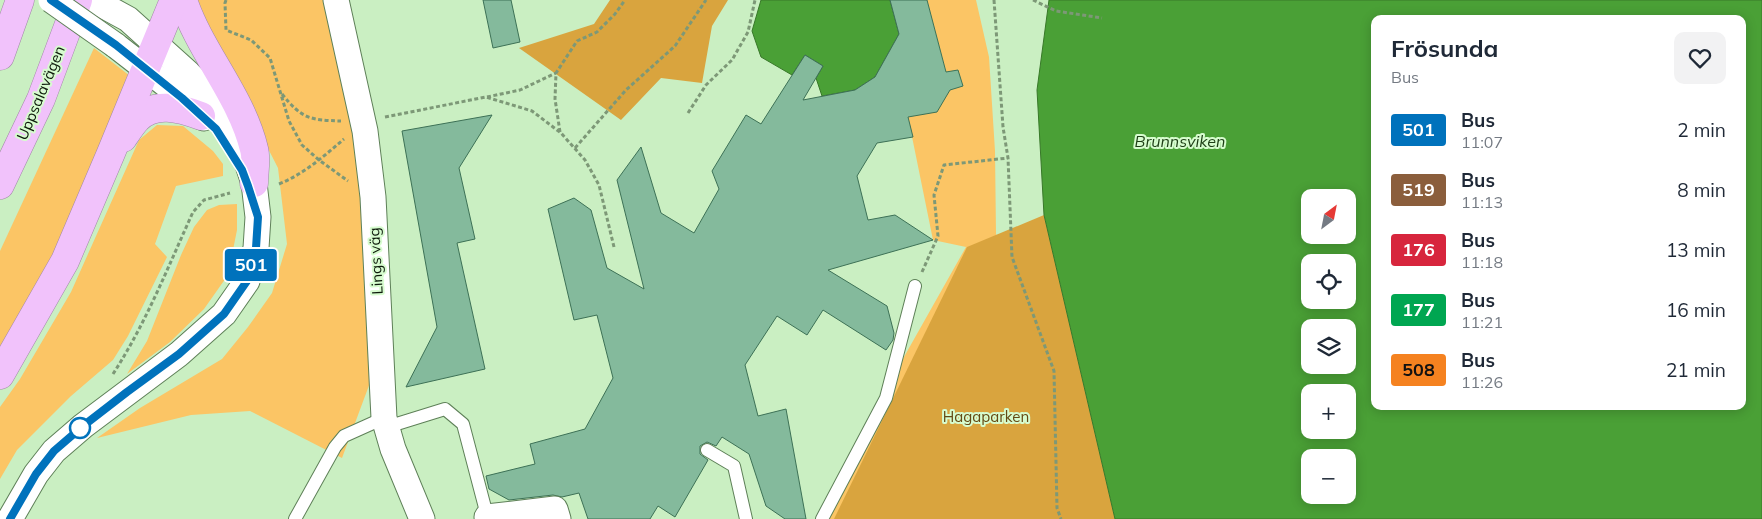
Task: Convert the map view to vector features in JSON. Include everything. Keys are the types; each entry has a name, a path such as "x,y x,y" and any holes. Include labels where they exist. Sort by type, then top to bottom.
{"highway":[{"path":"0,56 20,0"},
{"name":"Uppsalavägen","path":"0,186 41,99 78,0"},
{"path":"0,375 65,261 174,0"},
{"path":"183,0 186,11 241,113 255,150 254,187"},
{"path":"111,153 138,118 153,109 168,107 183,109 201,116"}],"street":[{"path":"51,0 116,45 182,98 216,129 242,170 258,217"},
{"path":"10,519 36,474 54,451 90,420 179,354 224,314 247,281 256,248 258,217 254,187 245,156 208,94 157,44 128,20 92,0"},
{"name":"Lings väg","path":"336,0 373,197 385,423 393,449 422,519"},
{"path":"488,518 555,509 558,519"}],"lane":[{"path":"822,519 886,398 915,286"},
{"path":"295,519 336,446 344,436 372,422 385,423 445,410 463,424 488,518"},
{"path":"707,450 734,466 746,519"}],"path":[{"path":"561,132 555,98 556,73 577,41 597,32 615,14 625,0"},
{"path":"575,148 626,90 675,46 706,0"},
{"path":"688,112 706,85 732,60 748,32 754,0"},
{"path":"994,0 1003,127 1008,158 1012,257 1054,371 1056,508 1062,519"},
{"path":"1034,0 1056,11 1102,18"},
{"path":"225,1 226,30 251,40 270,58 289,121 302,145 344,179 373,197"},
{"path":"106,380 130,348 149,311 193,212 204,200 294,178 350,134 380,128 379,118 520,90 556,73"},
{"path":"280,92 306,118 353,121 360,132"},
{"path":"486,97 532,111 561,132 575,148 585,160 599,185 614,247"},
{"path":"915,286 938,236 934,195 944,165 1008,158"}],"green space":[{"path":"192,0 326,0 340,78 359,163 374,372 342,458 250,411 191,415 97,438 140,408 222,359 272,293 287,244 278,168"},
{"path":"610,0 728,0 712,26 702,83 661,78 621,120 519,48 594,24"},
{"name":"Hagaparken","path":"927,0 976,0 989,57 995,151 996,234 1115,519 824,519 847,458 966,247 933,240 908,117 950,90 963,86 958,70 946,72"},
{"path":"94,48 130,76 44,275 0,352 0,251"},
{"path":"157,125 183,126 213,151 223,164 223,176 176,186 155,244 167,257 128,336 113,360 71,396 17,450 0,479 0,407 20,379 71,292 139,140"},
{"path":"237,204 237,230 228,275 204,309 170,342 127,374 147,341 194,227 207,210 219,205"},
{"name":"Hagaparken","path":"1044,215 1115,519 834,519 967,247"}],"water":[{"path":"761,0 890,0 899,34 875,77 855,90 822,96 816,78 823,66 805,55 792,75 761,57 752,31"},
{"name":"Brunnsviken","path":"1049,0 1762,0 1762,519 1115,519 1044,215 1037,90"}],"building":[{"path":"483,0 511,0 520,42 493,48"},
{"path":"890,0 927,0 946,72 958,70 963,86 950,90 937,112 908,117 913,137 877,143 857,176 868,220 895,215 933,240 828,270 887,306 894,333 893,340 886,350 823,310 807,335 777,316 745,365 758,416 786,409 806,519 785,519 766,506 749,454 722,437 716,446 707,442 700,446 700,454 708,460 675,517 658,506 650,519 588,519 579,493 562,497 553,495 509,500 489,489 486,476 535,464 530,444 585,429 613,378 597,315 574,320 548,209 574,198 591,210 607,268 644,289 617,180 641,147 661,213 694,233 719,189 712,171 746,115 761,124 805,55 823,66 803,100 855,90 875,77 899,34"},
{"path":"492,115 459,168 475,239 457,243 485,369 406,387 437,327 402,131"}],"bus line":[{"name":"501","path":"10,519 36,474 54,451 83,426 179,354 224,314 247,281 256,248 258,217 248,186 242,170 216,129 182,98 116,45 51,0"}]}
